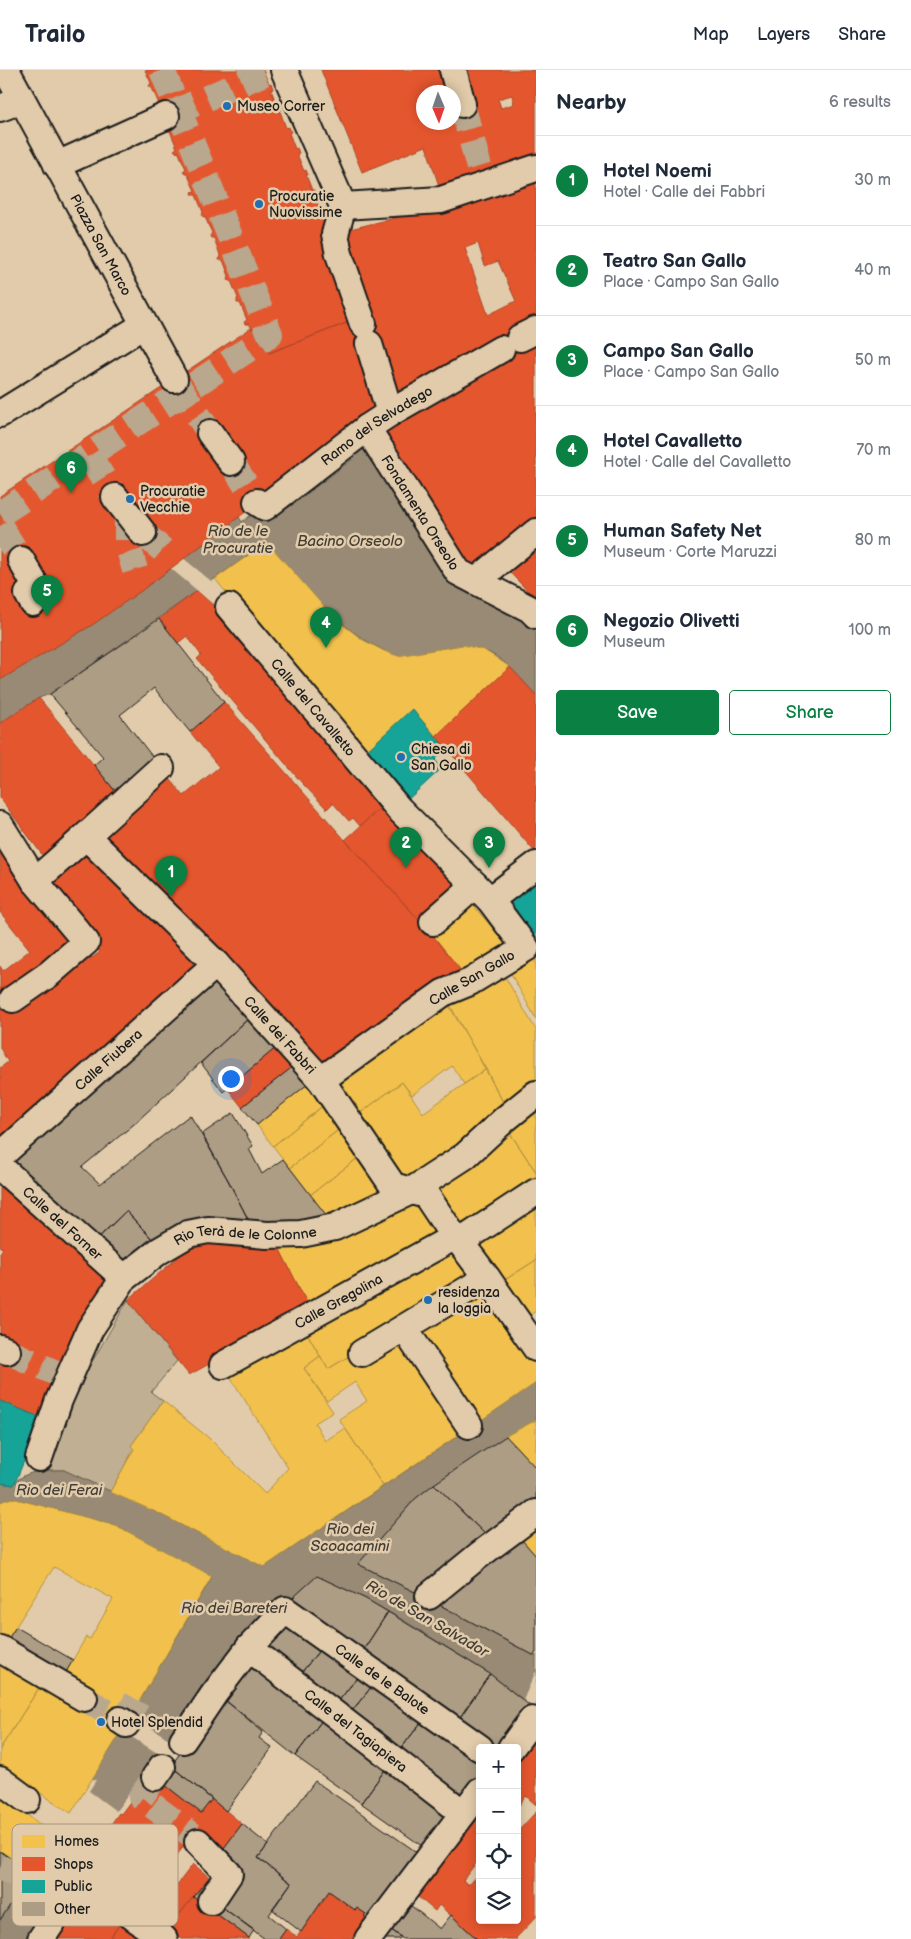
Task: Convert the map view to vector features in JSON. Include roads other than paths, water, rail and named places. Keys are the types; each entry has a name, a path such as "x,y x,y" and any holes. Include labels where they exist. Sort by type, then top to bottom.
{"street":[{"name":"Piazza San Marco","path":"6,70 11,104 57,165 174,379"},
{"path":"452,70 462,104"},
{"path":"273,71 343,206 335,234 390,413"},
{"path":"57,165 166,116"},
{"path":"343,206 441,200 482,180 536,168"},
{"path":"0,414 144,324"},
{"name":"Ramo del Selvadego","path":"257,502 265,507 367,428 519,339"},
{"name":"Fondamenta Orseolo","path":"367,428 458,572 530,609 536,615"},
{"path":"210,433 230,462"},
{"path":"115,498 143,533"},
{"path":"476,581 536,532"},
{"path":"21,560 37,588 28,594 33,603"},
{"name":"Calle del Cavalletto","path":"229,607 399,808 483,893"},
{"path":"35,881 161,768"},
{"path":"0,825 35,881 86,942 49,974 13,999"},
{"name":"Calle dei Fabbri","path":"86,836 216,964 321,1080 393,1186 426,1195 457,1240 531,1332"},
{"path":"433,922 536,865"},
{"name":"Calle San Gallo","path":"321,1080 442,993 470,982 526,948 483,893"},
{"name":"Calle Fiubera","path":"0,1156 216,964"},
{"name":"Rio Terà de le Colonne","path":"39,1458 62,1376 124,1278 160,1251 188,1234 208,1230 267,1235 310,1232 334,1227 410,1190 465,1156 505,1119 536,1094"},
{"name":"Calle del Forner","path":"0,1167 124,1278"},
{"name":"Calle Gregolina","path":"223,1365 457,1240 536,1192"},
{"path":"362,1353 487,1278"},
{"path":"404,1328 469,1424"},
{"path":"429,1596 478,1556 536,1513"},
{"name":"Calle de le Balote","path":"249,1648 285,1610 476,1745"},
{"path":"183,1740 214,1694 249,1648"},
{"name":"Calle del Tagiapiera","path":"249,1648 463,1813"},
{"path":"0,1649 84,1698"},
{"path":"514,1744 532,1720"},
{"path":"0,1780 27,1800"},
{"path":"368,1939 476,1795"},
{"path":"195,1839 229,1874 211,1901"},
{"path":"41,1939 49,1926"},
{"path":"146,1926 164,1939"}],"water":[{"name":"Bacino Orseolo","path":"362,444 449,578 459,588 490,604 492,597 527,622 536,632 536,695 505,663 484,650 471,647 457,647 408,656 398,656 377,647 345,626 331,613 267,542 50,694 39,698 0,723 0,680 92,625 160,577 239,517 242,522 250,516 260,516 284,504 288,508 354,458 351,453"},
{"path":"536,1383 536,1420 434,1484 415,1499 358,1564 536,1655 536,1710 490,1674 403,1620 366,1599 317,1576 244,1646 121,1814 117,1811 107,1824 64,1824 123,1729 212,1577 115,1525 12,1498 0,1502 0,1483 13,1485 17,1480 29,1474 64,1470 156,1512 264,1567"},
{"path":"12,1903 12,1926 42,1926 34,1939 0,1939 0,1920"}],"tunnel":[{"path":"162,70 270,334 260,341"},
{"path":"171,114 264,73"},
{"path":"462,104 480,171"},
{"path":"0,514 253,346"},
{"path":"176,383 210,433"},
{"path":"89,456 115,497"},
{"path":"231,462 257,502"},
{"path":"127,514 127,543 135,570"},
{"path":"0,526 21,560"},
{"path":"143,533 165,552"},
{"path":"7,1351 56,1373"},
{"path":"124,1722 139,1696"},
{"path":"84,1698 120,1720"},
{"path":"155,1777 141,1797 177,1824"},
{"path":"178,1825 192,1835"},
{"path":"0,1868 12,1872"}],"place":[{"name":"Museo Correr","path":"227,106"},
{"name":"Procuratie Nuovissime","path":"259,204"},
{"name":"Negozio Olivetti","path":"71,493"},
{"name":"Procuratie Vecchie","path":"130,499"},
{"name":"Human Safety Net","path":"47,616"},
{"name":"Hotel Cavalletto","path":"326,648"},
{"name":"Chiesa di San Gallo","path":"401,757"},
{"name":"Teatro San Gallo","path":"406,868"},
{"name":"Campo San Gallo","path":"489,868"},
{"name":"Hotel Noemi","path":"171,897"},
{"name":"residenza la loggia","path":"428,1300"},
{"name":"Hotel Splendid","path":"101,1722"}],"water label":[{"name":"Rio de le Procuratie","path":"238,540"},
{"name":"Rio dei Ferai","path":"59,1490"},
{"name":"Rio dei Scoacamini","path":"350,1538"},
{"name":"Rio dei Bareteri","path":"234,1608"},
{"name":"Rio de San Salvador","path":"427,1619"}]}
